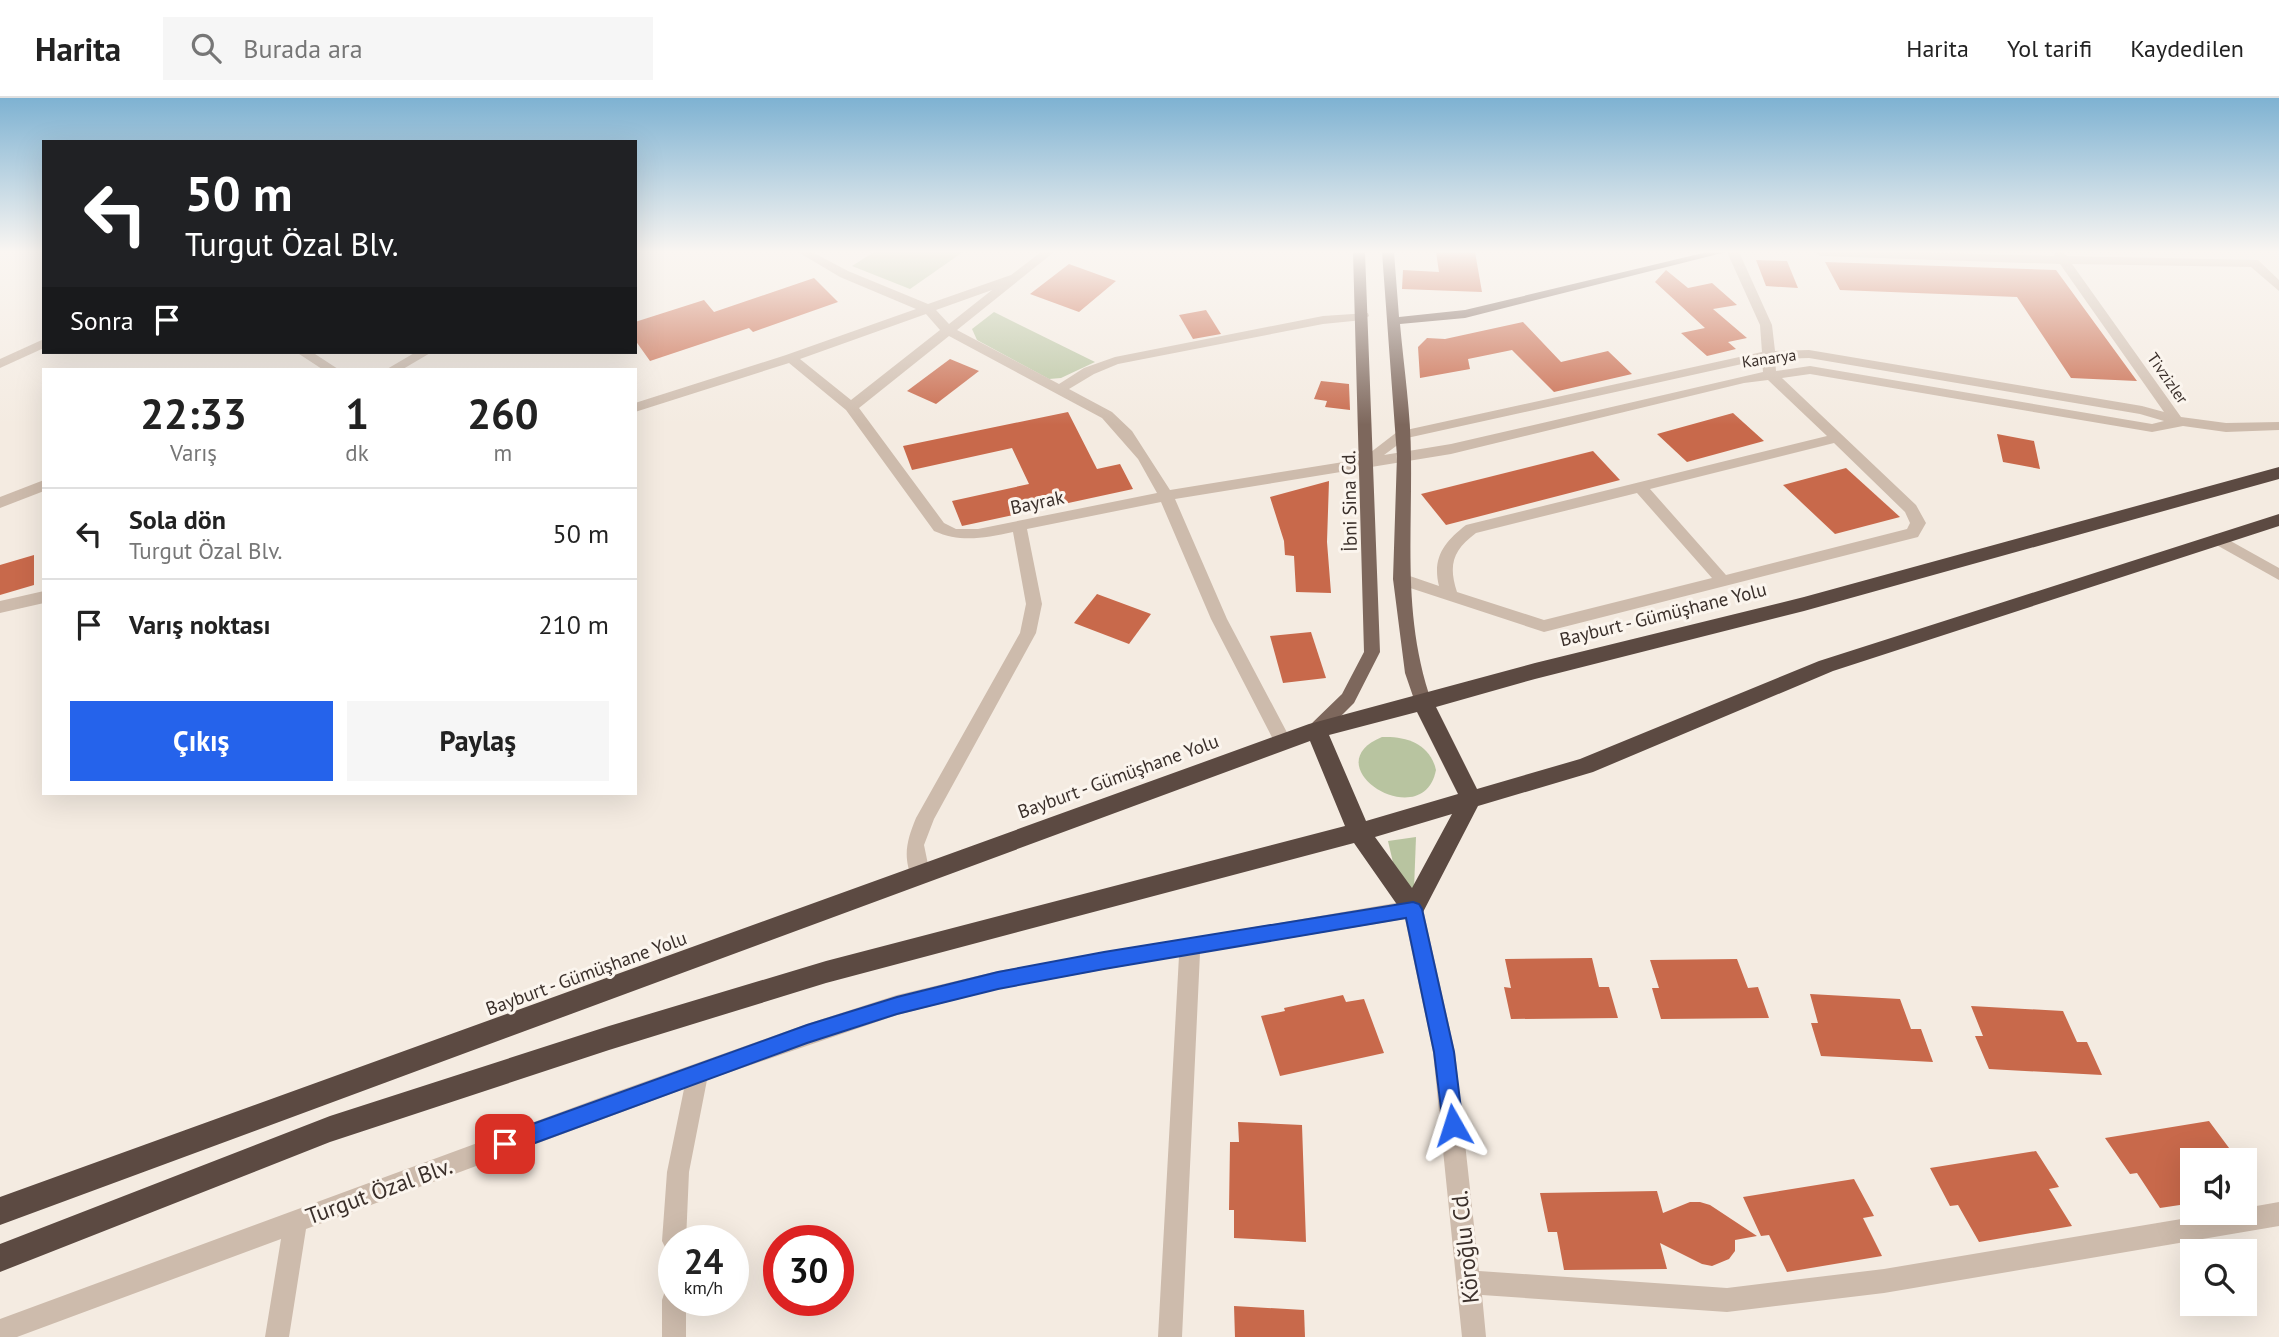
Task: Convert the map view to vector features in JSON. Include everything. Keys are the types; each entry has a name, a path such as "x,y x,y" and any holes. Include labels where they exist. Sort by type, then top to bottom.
{"highway":[{"name":"Bayburt - Gümüşhane Yolu","path":"0,1211 568,1006 1316,730 1423,704 1535,670 1804,604 2279,473"},
{"path":"0,1258 330,1129 622,1034 826,972 1359,832 1585,766 1826,666 2279,520"},
{"path":"1423,704 1471,799"},
{"path":"1316,730 1359,832 1413,909 1471,799"}],"main road":[{"name":"İbni Sina Cd.","path":"1316,730 1348,698 1372,652 1363,310"},
{"path":"1393,310 1404,456 1401,579 1413,673 1423,704"},
{"path":"1394,321 1482,310"}],"street":[{"path":"637,407 791,358 926,310"},
{"path":"929,310 947,330 1107,415 1133,441 1165,496 1220,619 1283,742"},
{"path":"851,407 972,310"},
{"path":"1401,579 1450,594 1503,616 1544,626 1913,533 1918,523 1911,509 1770,374 1766,326 1759,310"},
{"name":"Tivzizler","path":"2098,310 2178,423"},
{"path":"1059,390 1089,371 1115,361 1323,320 1363,316"},
{"path":"0,365 42,343"},
{"path":"306,354 329,368"},
{"path":"396,368 421,354"},
{"path":"1367,462 1402,435 1767,355 1809,354 2142,410 2178,423 2225,428 2279,426"},
{"name":"Bayrak","path":"791,358 851,407 939,527 954,534 978,534 1165,496 1367,462"},
{"name":"Kanarya","path":"1367,462 1451,449 1770,374 1810,370 2152,428 2178,423"},
{"path":"1450,594 1442,573 1445,558 1456,540 1471,530 1837,438"},
{"path":"0,503 42,486"},
{"path":"1640,487 1723,581"},
{"path":"920,874 915,845 925,818 1028,633 1034,604 1019,525"},
{"path":"2218,540 2279,575"},
{"path":"0,607 42,597"},
{"name":"Turgut Özal Blv.","path":"0,1331 698,1073 897,1005 998,980 1413,909"},
{"name":"Köroğlu Cd.","path":"1413,909 1444,1052 1474,1337"},
{"path":"1170,1337 1190,946"},
{"path":"675,1225 678,1172 698,1073"},
{"path":"1469,1282 1727,1300 1884,1282 2279,1214"},
{"path":"277,1337 295,1222"},
{"path":"674,1316 674,1337"}],"green space":[{"path":"994,312 1095,362 1061,378 1049,379 977,340 972,329"},
{"path":"1382,737 1408,740 1429,754 1436,770 1427,789 1412,797 1394,796 1378,789 1364,778 1359,764 1363,749"},
{"path":"1416,837 1414,889 1399,888 1388,841"}],"building":[{"path":"673,310 714,312 816,310 753,332 749,328 650,361 637,343 637,321"},
{"path":"1206,310 1221,334 1193,339 1179,315"},
{"path":"1685,310 1714,310 1747,338 1728,342 1736,349 1707,356 1681,333 1705,328"},
{"path":"2026,310 2085,310 2137,381 2071,378"},
{"path":"1523,322 1561,362 1608,351 1632,374 1554,392 1512,350 1468,359 1470,369 1420,378 1418,347 1427,338 1445,339"},
{"path":"950,359 979,371 936,404 907,391"},
{"path":"1321,381 1349,384 1350,410 1325,407 1327,401 1314,399"},
{"path":"1068,412 1097,469 1120,464 1133,489 962,526 952,501 1029,484 1012,448 912,470 903,446"},
{"path":"1733,413 1764,441 1687,462 1657,434"},
{"path":"1997,434 2034,441 2040,469 2003,462"},
{"path":"1593,451 1620,480 1446,525 1421,494"},
{"path":"1846,468 1900,517 1835,534 1783,485"},
{"path":"1329,481 1327,542 1331,593 1296,592 1294,556 1285,555 1284,541 1270,497"},
{"path":"34,555 34,585 0,595 0,565"},
{"path":"1097,594 1151,614 1129,644 1074,623"},
{"path":"1311,632 1326,678 1283,683 1270,636"},
{"path":"1592,958 1599,987 1609,987 1618,1018 1511,1019 1504,987 1511,988 1505,959"},
{"path":"1737,959 1748,988 1758,987 1769,1018 1661,1019 1652,988 1659,988 1650,960"},
{"path":"1810,994 1900,999 1911,1029 1921,1029 1933,1062 1821,1056 1811,1023 1818,1023"},
{"path":"1343,995 1346,1002 1364,999 1384,1053 1280,1076 1261,1016"},
{"path":"1971,1006 2063,1011 2077,1042 2087,1042 2102,1075 1989,1069 1975,1036 1983,1036"},
{"path":"2209,1121 2229,1148 2180,1148 2180,1205 2160,1208 2137,1173 2130,1174 2105,1138"},
{"path":"1238,1122 1302,1125 1306,1242 1234,1238 1234,1210 1229,1210 1230,1142 1239,1142"},
{"path":"2036,1151 2059,1187 2049,1189 2072,1226 1979,1242 1958,1205 1950,1206 1930,1168"},
{"path":"1854,1179 1874,1216 1863,1218 1882,1256 1787,1272 1769,1235 1761,1236 1743,1197"},
{"path":"1657,1191 1663,1213 1690,1202 1700,1202 1710,1205 1757,1236 1735,1240 1735,1251 1729,1259 1712,1266 1702,1264 1660,1243 1667,1269 1564,1270 1557,1232 1548,1232 1540,1193"},
{"path":"1234,1306 1304,1310 1305,1337 1235,1337"}],"route":[{"path":"505,1144 807,1034 897,1005 998,980 1104,960 1413,909 1444,1052 1453,1125"}]}
